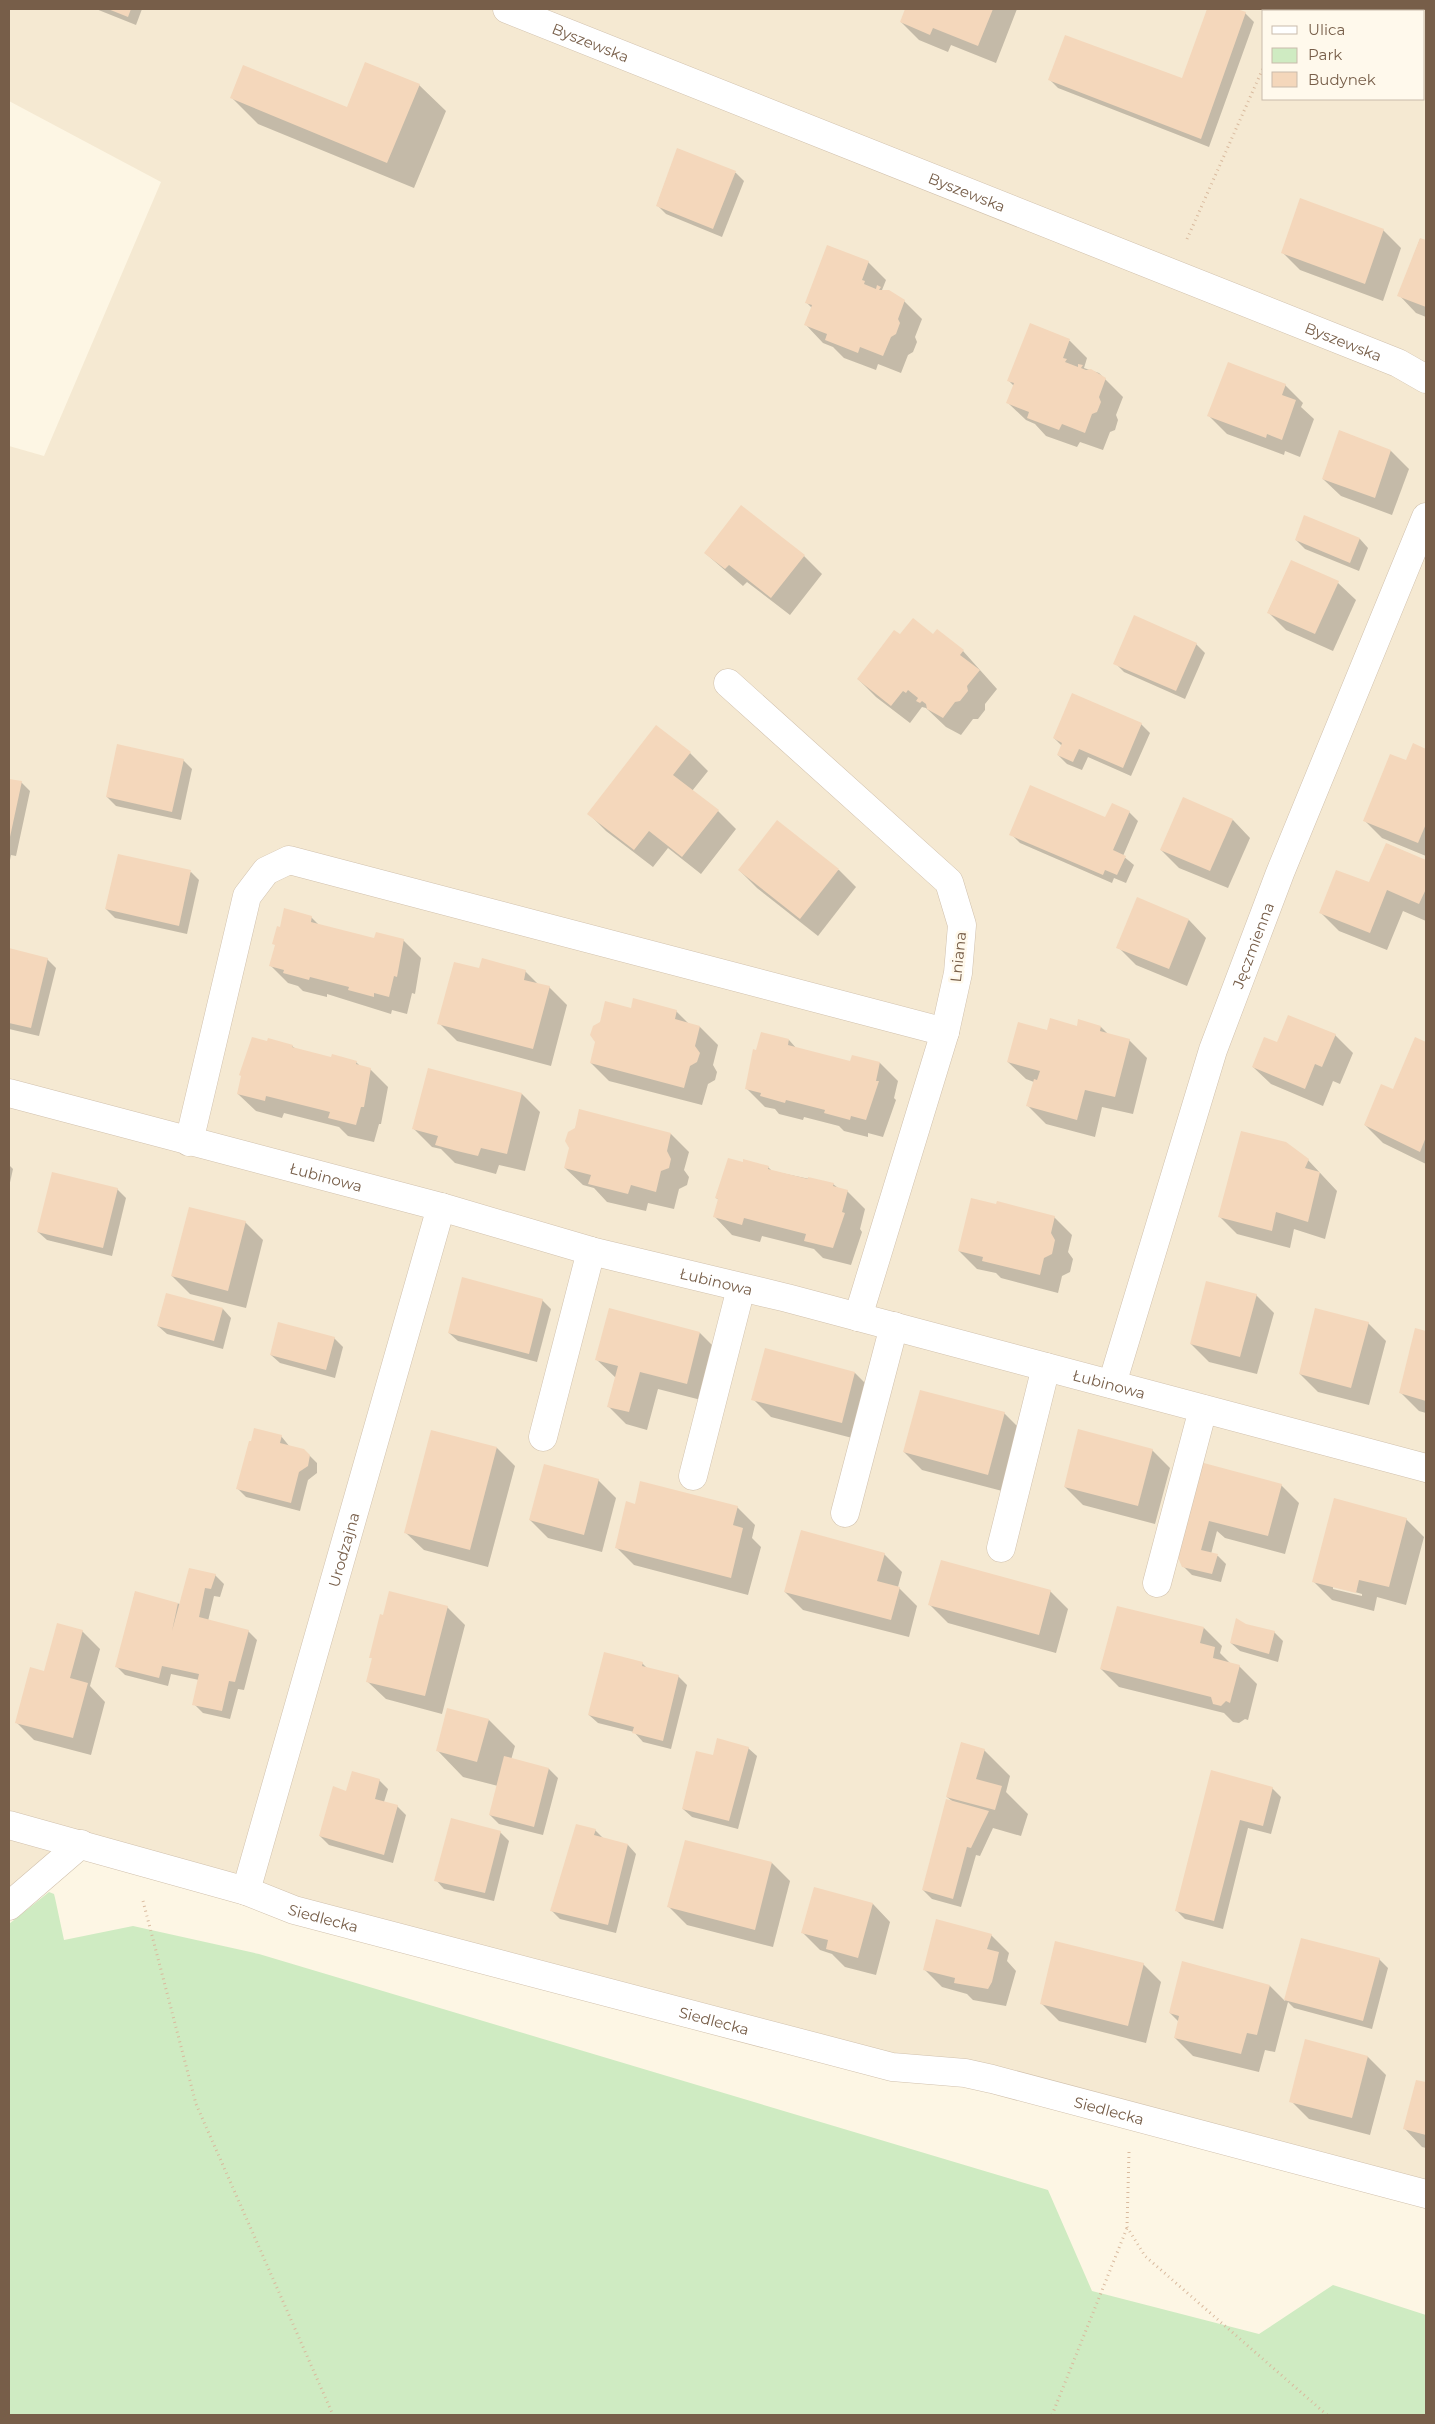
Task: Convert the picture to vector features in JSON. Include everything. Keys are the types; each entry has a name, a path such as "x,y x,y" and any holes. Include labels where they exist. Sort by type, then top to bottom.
{"street":[{"name":"Byszewska","path":"507,9 1398,363 1426,379"},
{"name":"Jęczmienna","path":"1112,1384 1213,1050 1280,873 1426,517"},
{"name":"Lniana","path":"728,683 949,882 962,925 958,973 944,1032 858,1317"},
{"path":"189,1142 247,896 266,871 289,860 944,1032"},
{"name":"Łubinowa","path":"9,1093 441,1207 591,1251 894,1326 1426,1468"},
{"name":"Urodzajna","path":"246,1891 441,1207"},
{"path":"543,1437 591,1251"},
{"path":"693,1476 741,1288"},
{"path":"845,1513 894,1326"},
{"path":"1001,1548 1046,1367"},
{"path":"1157,1583 1203,1409"},
{"name":"Siedlecka","path":"9,1825 246,1891 294,1910 892,2068 965,2073 1130,2114 1426,2194"},
{"path":"9,1906 81,1844"}],"path":[{"path":"1172,274 1262,71"},
{"path":"132,1858 196,2104 333,2415"},
{"path":"1052,2415 1127,2227 1130,2114"},
{"path":"1127,2227 1145,2256 1327,2415"}],"shaded area":[{"path":"9,9 1426,9 1426,2194 81,1844 9,1906 9,446 44,456 161,182 9,101"}],"green space":[{"path":"49,1892 54,1894 64,1940 133,1926 259,1954 1048,2190 1092,2291 1259,2334 1333,2285 1426,2315 1426,2415 9,2415 9,1924"}],"building":[{"path":"108,9 131,9 128,17"},
{"path":"905,9 993,9 978,46 933,28 930,35 900,22"},
{"path":"1207,9 1237,9 1246,12 1201,139 1048,80 1065,35 1182,78"},
{"path":"365,62 420,84 387,163 230,98 243,65 347,107"},
{"path":"677,148 736,171 713,229 656,206"},
{"path":"1300,198 1384,229 1365,284 1281,253"},
{"path":"1420,238 1426,240 1426,307 1397,296"},
{"path":"827,245 869,261 862,280 865,281 864,284 876,289 877,285 881,287 879,290 889,290 905,300 898,319 900,323 896,334 891,337 883,356 860,347 858,353 825,340 827,334 804,325 812,305 805,303"},
{"path":"1030,323 1070,339 1063,358 1067,359 1065,362 1078,367 1078,364 1083,365 1081,368 1091,369 1106,378 1099,397 1101,402 1097,412 1092,414 1085,433 1062,424 1059,430 1027,418 1029,412 1006,403 1014,383 1007,381"},
{"path":"1228,362 1286,384 1282,395 1296,400 1282,440 1267,434 1266,438 1207,416"},
{"path":"1339,430 1391,450 1375,498 1322,479"},
{"path":"741,505 805,555 771,598 729,565 725,569 704,553"},
{"path":"1304,515 1360,538 1350,563 1295,540"},
{"path":"1291,560 1339,581 1315,634 1267,613"},
{"path":"1134,615 1197,643 1176,691 1113,664"},
{"path":"913,618 933,634 937,629 964,650 960,655 980,670 967,686 968,691 960,701 955,702 943,718 927,709 926,704 922,701 920,703 916,701 918,698 908,690 906,693 903,691 891,706 857,679 894,630 900,634"},
{"path":"1072,693 1142,723 1123,768 1079,749 1073,762 1057,755 1062,743 1053,738"},
{"path":"656,725 691,752 673,775 719,810 682,857 649,831 634,850 587,814"},
{"path":"1413,743 1426,749 1426,824 1418,843 1363,821 1390,754 1406,760"},
{"path":"117,744 184,759 172,812 106,797"},
{"path":"9,779 22,781 10,837 9,837"},
{"path":"1030,785 1105,817 1112,803 1130,811 1113,850 1126,856 1117,875 1105,870 1103,875 1009,835"},
{"path":"1183,797 1233,819 1210,871 1160,850"},
{"path":"777,820 839,869 800,919 738,870"},
{"path":"1386,843 1426,860 1426,889 1419,904 1387,890 1370,933 1319,913 1336,870 1369,882"},
{"path":"118,854 191,870 179,926 105,909"},
{"path":"1137,897 1189,919 1169,969 1116,948"},
{"path":"284,908 312,916 311,922 374,938 376,932 404,939 397,977 394,976 389,997 374,993 374,997 348,990 349,987 310,977 309,980 283,973 284,970 269,966 275,945 272,944 277,926 280,927"},
{"path":"9,948 48,958 31,1028 9,1023"},
{"path":"482,958 526,970 524,980 550,986 533,1049 437,1024 454,962 479,968"},
{"path":"633,998 677,1010 675,1019 700,1026 695,1046 700,1053 697,1062 690,1066 684,1088 590,1063 595,1042 590,1035 593,1026 600,1022 605,1001 631,1008"},
{"path":"1288,1015 1336,1034 1322,1067 1315,1064 1305,1089 1252,1067 1264,1037 1277,1042"},
{"path":"1050,1018 1077,1026 1078,1019 1101,1026 1100,1031 1130,1039 1115,1097 1085,1090 1077,1120 1026,1106 1034,1079 1037,1080 1040,1071 1007,1062 1018,1022 1047,1030"},
{"path":"761,1032 789,1039 788,1045 850,1061 852,1055 880,1062 876,1081 879,1081 866,1120 851,1116 850,1120 824,1113 825,1110 786,1100 785,1103 760,1096 761,1093 745,1089 753,1049 756,1050"},
{"path":"252,1037 267,1041 268,1038 293,1045 292,1047 331,1057 332,1054 357,1061 356,1064 371,1068 364,1107 361,1107 356,1125 328,1118 330,1112 266,1096 265,1101 237,1094 241,1076 239,1075"},
{"path":"1415,1037 1426,1042 1426,1137 1420,1152 1364,1125 1381,1084 1393,1089"},
{"path":"428,1068 522,1093 507,1154 481,1148 478,1156 457,1151 435,1145 438,1136 412,1129"},
{"path":"579,1109 671,1133 667,1151 671,1159 669,1168 661,1171 656,1192 631,1185 628,1194 588,1184 591,1175 564,1168 569,1148 565,1141 568,1132 575,1128"},
{"path":"1241,1131 1286,1142 1309,1159 1305,1168 1320,1172 1308,1222 1276,1212 1272,1231 1218,1217"},
{"path":"728,1158 743,1162 743,1159 769,1166 768,1169 834,1183 833,1186 848,1190 842,1212 845,1213 833,1248 804,1241 806,1234 744,1218 742,1225 713,1217 718,1199 715,1198"},
{"path":"52,1172 118,1188 103,1248 37,1232"},
{"path":"971,1198 996,1204 997,1201 1055,1216 1051,1233 1055,1240 1052,1254 1044,1258 1040,1275 982,1261 983,1257 958,1251"},
{"path":"189,1207 246,1221 228,1291 171,1276"},
{"path":"462,1277 543,1299 529,1354 448,1333"},
{"path":"1206,1281 1257,1294 1240,1357 1190,1344"},
{"path":"166,1293 223,1308 214,1341 157,1326"},
{"path":"609,1308 700,1332 687,1384 640,1372 629,1412 607,1407 618,1366 595,1360"},
{"path":"1315,1308 1369,1322 1351,1388 1299,1374"},
{"path":"278,1322 335,1337 326,1370 270,1355"},
{"path":"1415,1328 1426,1331 1426,1401 1399,1393"},
{"path":"765,1348 855,1372 842,1423 751,1400"},
{"path":"920,1390 1005,1412 988,1475 903,1452"},
{"path":"254,1428 282,1435 280,1443 304,1449 310,1455 308,1466 299,1472 291,1503 236,1489"},
{"path":"1078,1429 1153,1449 1138,1506 1064,1487"},
{"path":"431,1430 497,1447 470,1550 404,1533"},
{"path":"1200,1462 1282,1484 1268,1536 1209,1521 1201,1550 1218,1554 1212,1574 1182,1567 1176,1553"},
{"path":"544,1464 599,1479 584,1535 529,1520"},
{"path":"640,1481 738,1506 733,1525 743,1528 731,1578 615,1548 626,1501 635,1504"},
{"path":"1334,1498 1407,1518 1389,1587 1359,1580 1356,1593 1312,1582"},
{"path":"801,1530 885,1553 877,1581 900,1587 891,1620 784,1592"},
{"path":"941,1560 1051,1590 1039,1635 928,1605"},
{"path":"189,1568 216,1574 211,1589 205,1588 199,1617 249,1630 235,1682 229,1681 222,1711 192,1705 199,1674 162,1666 159,1678 115,1667 135,1591 178,1603 172,1631"},
{"path":"389,1591 448,1606 425,1696 366,1682 372,1658 369,1658 380,1614 383,1615"},
{"path":"1117,1606 1204,1627 1200,1643 1215,1647 1213,1658 1240,1665 1230,1703 1226,1701 1221,1706 1213,1704 1211,1697 1100,1669"},
{"path":"1236,1618 1246,1624 1275,1631 1269,1654 1230,1643"},
{"path":"57,1623 83,1630 70,1678 88,1683 73,1738 15,1723 30,1667 44,1671"},
{"path":"604,1652 643,1662 642,1666 679,1675 663,1741 632,1733 634,1727 588,1715"},
{"path":"447,1708 489,1719 477,1762 436,1751"},
{"path":"717,1738 749,1747 729,1821 682,1809 696,1751 713,1755"},
{"path":"961,1742 985,1749 976,1779 1002,1786 995,1810 946,1797"},
{"path":"504,1756 549,1768 534,1827 489,1815"},
{"path":"1211,1770 1273,1787 1263,1826 1240,1820 1214,1921 1175,1911"},
{"path":"352,1771 380,1779 375,1799 398,1805 384,1855 319,1836 333,1786 346,1791"},
{"path":"946,1799 989,1811 971,1848 967,1847 953,1899 922,1890"},
{"path":"451,1818 501,1831 485,1893 434,1881"},
{"path":"576,1824 596,1829 594,1835 628,1844 608,1925 550,1911"},
{"path":"685,1840 772,1862 755,1930 667,1907"},
{"path":"814,1887 873,1903 858,1958 826,1949 828,1940 801,1933"},
{"path":"936,1919 992,1934 987,1949 999,1952 992,1982 988,1989 954,1983 955,1978 923,1970"},
{"path":"1301,1938 1380,1958 1363,2021 1284,2000"},
{"path":"1055,1941 1144,1963 1128,2026 1040,2004"},
{"path":"1182,1961 1270,1985 1257,2035 1247,2033 1241,2054 1174,2038 1179,2016 1169,2013"},
{"path":"1305,2039 1368,2056 1352,2118 1289,2102"},
{"path":"1416,2080 1426,2082 1426,2135 1403,2129"}]}
